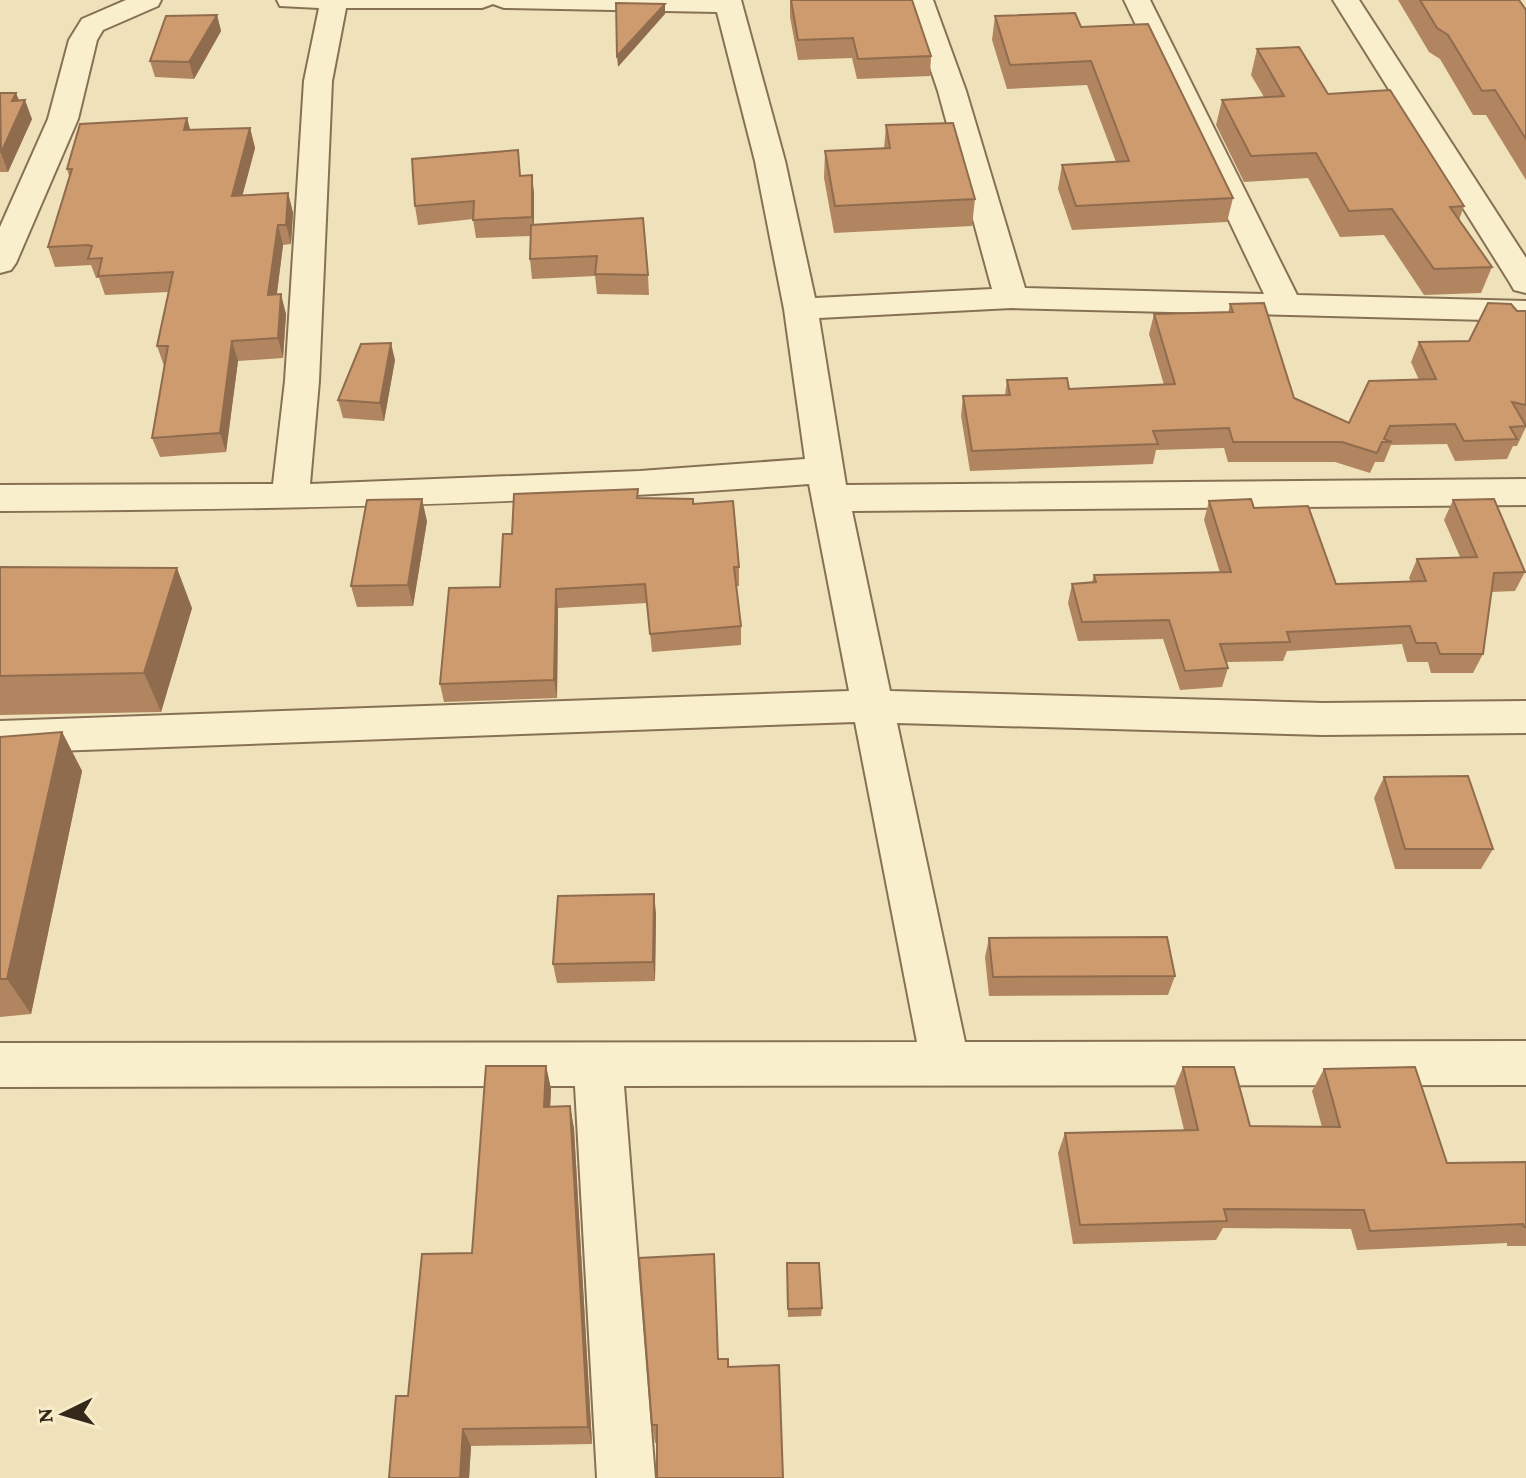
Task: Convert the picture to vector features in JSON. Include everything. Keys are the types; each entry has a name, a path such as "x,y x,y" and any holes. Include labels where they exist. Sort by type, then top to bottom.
{"street":[{"path":"0,263 63,119 83,40 92,25 148,0"},
{"path":"290,0 482,0"},
{"path":"504,0 729,2 770,161 801,309 828,484 945,1063"},
{"path":"920,0 952,91 1011,298"},
{"path":"1137,0 1285,304"},
{"path":"1346,0 1526,283"},
{"path":"290,497 302,381 317,94 334,1"},
{"path":"801,309 1011,298 1526,311"},
{"path":"0,498 290,497 640,484 1526,492"},
{"path":"0,737 873,706 1323,719 1526,717"},
{"path":"0,1065 1526,1063"},
{"path":"598,1064 626,1478"}],"building":[{"path":"791,0 912,0 931,56 858,59 853,38 798,40"},
{"path":"1420,0 1519,0 1526,10 1526,139 1495,90 1482,91 1448,35 1437,28"},
{"path":"616,3 665,4 617,56"},
{"path":"1075,13 1081,27 1148,24 1233,198 1076,206 1062,165 1129,161 1091,61 1010,65 995,16"},
{"path":"217,15 189,62 150,61 166,16"},
{"path":"1299,47 1328,94 1390,90 1464,206 1450,207 1492,267 1434,269 1392,209 1349,211 1316,153 1251,156 1222,100 1284,96 1257,49"},
{"path":"0,93 16,93 12,101 25,100 1,153"},
{"path":"187,118 184,130 250,128 232,196 288,193 286,225 278,225 268,295 281,294 278,338 232,341 220,433 152,438 168,346 157,346 173,272 98,276 102,258 88,259 92,246 48,247 72,169 67,169 80,124"},
{"path":"953,123 975,199 835,206 825,151 890,148 886,125"},
{"path":"518,150 520,176 532,175 532,217 473,220 474,201 415,206 412,159"},
{"path":"643,218 648,275 595,274 597,256 530,259 531,225"},
{"path":"1264,303 1294,398 1349,423 1369,381 1436,379 1419,342 1469,341 1488,303 1511,304 1517,311 1526,311 1526,405 1512,402 1526,426 1510,427 1517,439 1464,441 1455,424 1390,426 1384,439 1392,442 1382,442 1377,453 1342,442 1233,442 1229,428 1153,431 1158,444 972,451 963,396 1010,395 1007,380 1067,378 1069,389 1175,384 1154,314 1233,312 1230,304"},
{"path":"391,343 380,403 338,400 361,344"},
{"path":"638,489 637,498 693,499 693,504 733,501 739,567 734,567 741,626 650,634 645,584 556,589 554,680 440,684 449,588 500,587 503,534 512,534 514,494"},
{"path":"422,499 408,585 351,586 367,500"},
{"path":"1251,499 1254,508 1308,506 1336,584 1426,581 1417,559 1477,557 1453,500 1494,499 1525,572 1494,573 1483,654 1440,654 1436,643 1416,643 1410,626 1287,632 1290,642 1220,644 1228,668 1185,671 1169,620 1082,622 1072,584 1096,582 1094,575 1231,572 1209,501"},
{"path":"0,567 177,568 144,673 0,676"},
{"path":"62,732 7,979 0,979 0,737"},
{"path":"1468,776 1493,849 1405,849 1384,777"},
{"path":"654,894 653,962 553,964 558,896"},
{"path":"1167,937 1175,976 993,977 989,938"},
{"path":"486,1066 546,1066 544,1107 570,1106 588,1427 463,1429 460,1478 389,1478 396,1396 408,1396 422,1254 472,1253"},
{"path":"1183,1067 1234,1067 1250,1126 1340,1127 1324,1069 1415,1067 1447,1163 1526,1162 1526,1227 1523,1224 1370,1231 1364,1210 1224,1209 1227,1221 1080,1225 1065,1133 1198,1130"},
{"path":"714,1254 718,1359 728,1359 728,1367 779,1365 783,1478 657,1478 657,1425 652,1425 639,1258"},
{"path":"787,1263 819,1263 822,1308 788,1309"}]}
